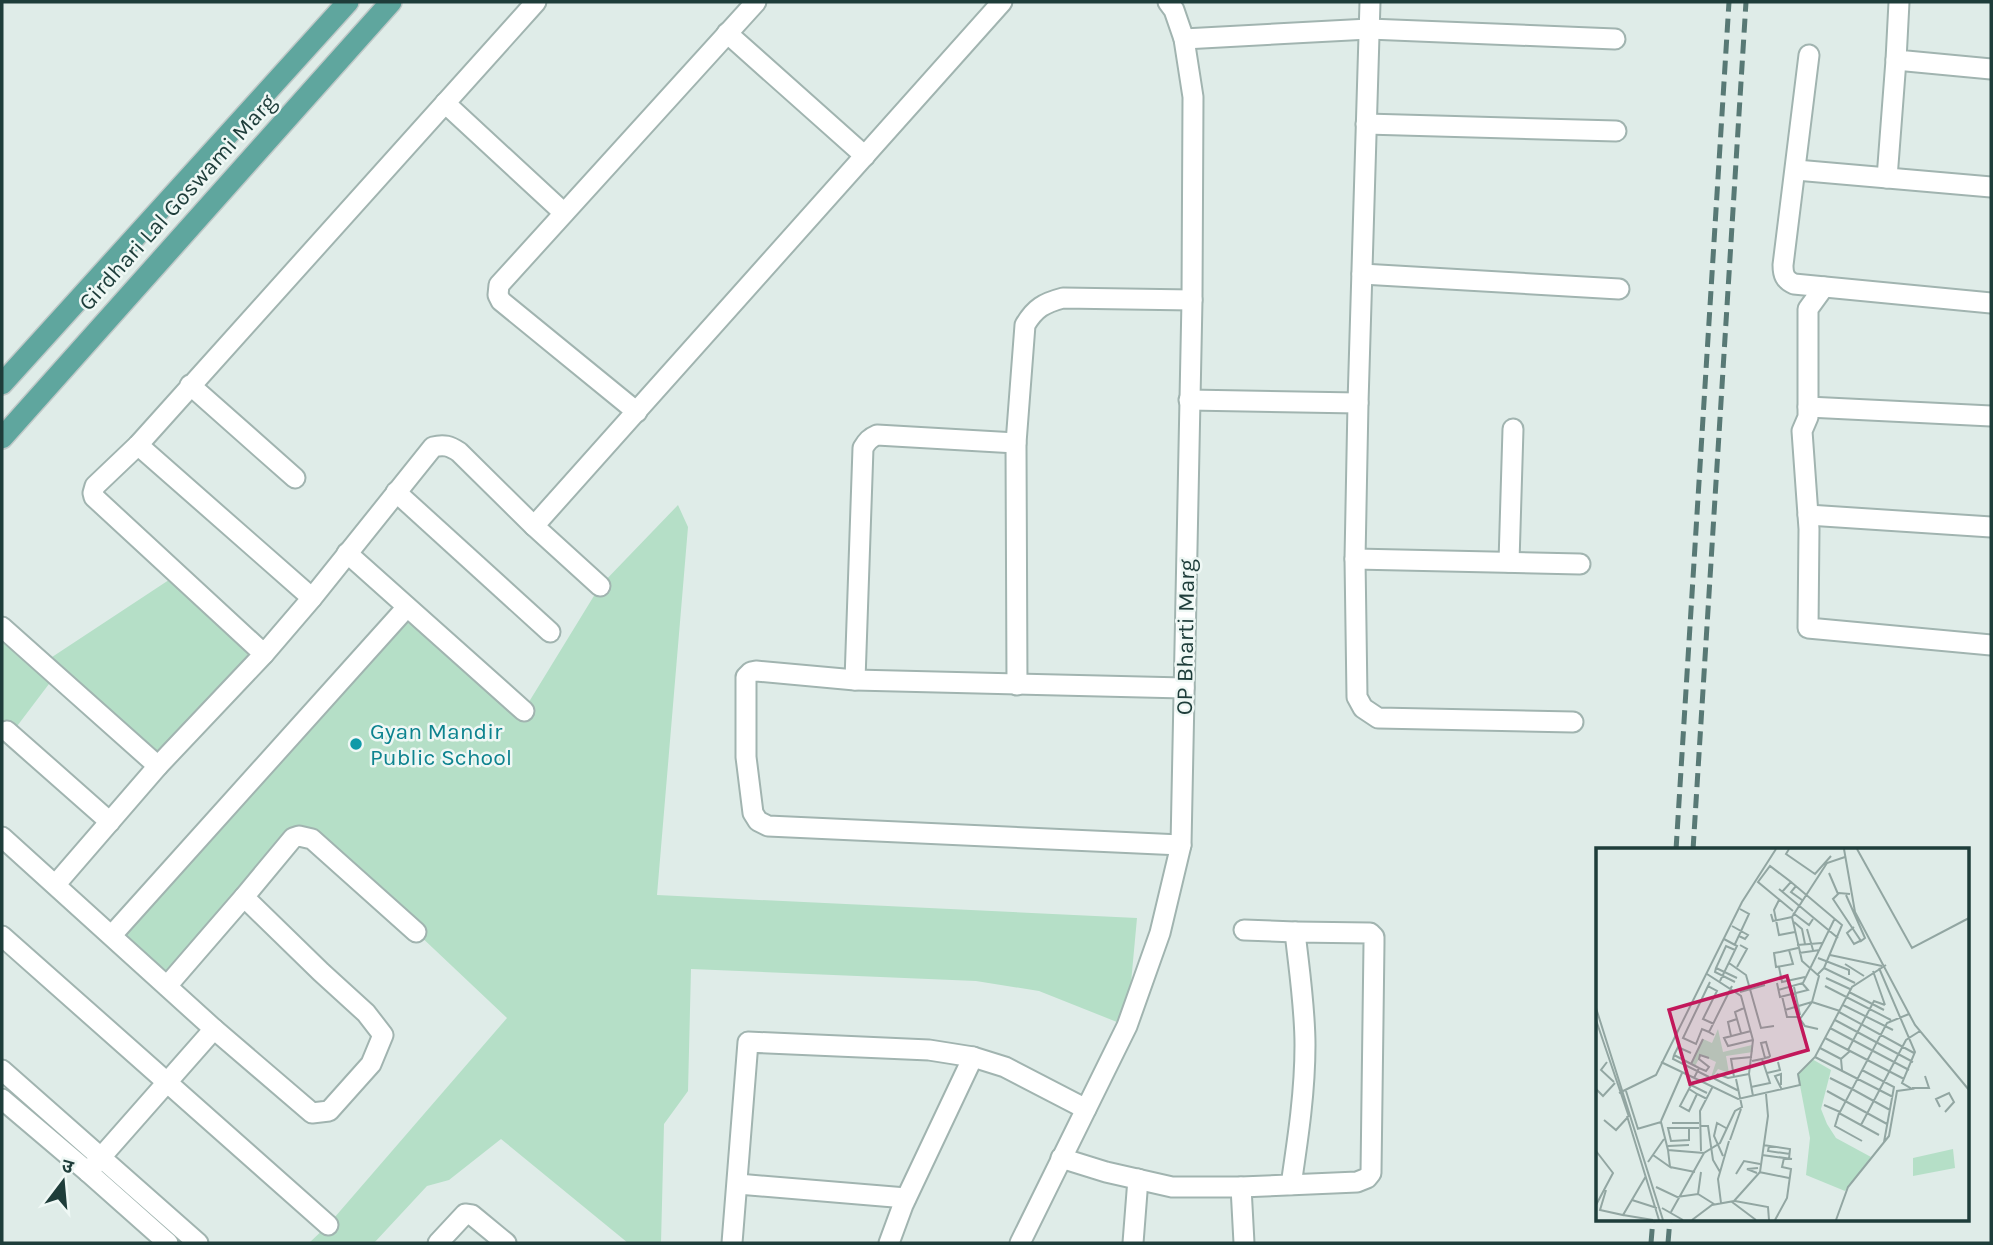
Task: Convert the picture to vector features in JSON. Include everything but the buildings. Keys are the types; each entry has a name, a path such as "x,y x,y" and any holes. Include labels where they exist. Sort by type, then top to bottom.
{"main road":[{"name":"Girdhari Lal Goswami Marg","path":"2,384 348,2"},
{"name":"Girdhari Lal Goswami Marg","path":"2,438 391,2"}],"street":[{"path":"264,654 94,497 95,486 138,445 536,2"},
{"path":"637,412 501,301 498,295 499,285 756,2"},
{"path":"534,526 1002,2"},
{"name":"OP Bharti Marg","path":"1020,1243 1131,1015 1160,933 1181,845 1192,300 1193,97 1184,39 1174,10 1168,2"},
{"path":"1370,2 1355,559 1357,697 1363,708 1378,718 1573,722"},
{"path":"1887,178 1899,2"},
{"path":"1184,39 1369,29 1615,39"},
{"path":"727,33 865,156"},
{"path":"1809,55 1783,265 1783,275 1787,281 1794,284 1991,303"},
{"path":"1896,60 1991,69"},
{"path":"445,103 564,213"},
{"path":"1366,124 1616,131"},
{"path":"1796,170 1991,187"},
{"path":"1363,274 1619,289"},
{"path":"1824,287 1808,309 1808,417 1802,431 1808,515 1808,628 1991,645"},
{"path":"1017,685 1016,443 1025,326 1039,308 1063,298 1192,300"},
{"path":"190,385 295,478"},
{"path":"1189,400 1358,403"},
{"path":"1808,407 1991,416"},
{"path":"1509,562 1513,429"},
{"path":"855,680 863,448 866,442 877,435 1016,443"},
{"path":"138,445 312,598"},
{"path":"56,884 158,766 264,654 433,447 449,445 459,452 600,586"},
{"path":"396,492 550,632"},
{"path":"1808,515 1991,527"},
{"path":"347,552 524,711"},
{"path":"1355,559 1580,564"},
{"path":"111,935 407,607"},
{"path":"2,627 158,766"},
{"path":"1181,845 768,826 758,821 753,813 746,757 746,677 756,671 855,680 1184,688"},
{"path":"7,731 110,822"},
{"path":"167,986 293,838 299,836 312,839 416,932"},
{"path":"2,837 214,1029 312,1113 329,1111 371,1064 383,1035 366,1013 244,898"},
{"path":"1061,1158 1106,1172 1172,1186 1291,1185 1357,1182 1367,1178 1371,1173 1374,937 1370,933 1244,930"},
{"path":"1291,1185 1304,1087 1305,1043 1295,932"},
{"path":"2,936 328,1225"},
{"path":"95,1166 214,1029"},
{"path":"732,1243 748,1042 929,1050 973,1057 1005,1067 1086,1109"},
{"path":"889,1243 906,1199 973,1057"},
{"path":"2,1070 168,1243"},
{"path":"2,1099 198,1243"},
{"path":"1133,1243 1138,1179"},
{"path":"738,1184 906,1199"},
{"path":"1241,1187 1244,1243"},
{"path":"438,1243 465,1214 472,1215 506,1243"}],"green space":[{"path":"678,505 688,527 657,895 1137,918 1127,1026 1039,991 976,981 691,969 688,1091 664,1124 661,1243 628,1243 501,1139 449,1180 427,1186 374,1243 309,1243 328,1225 507,1018 416,932 304,838 167,986 112,935 407,607 524,710 600,586"},
{"path":"178,574 264,654 158,766 55,676 2,746 2,627 46,661"}],"railway":[{"path":"1676,848 1729,2"},
{"path":"1693,848 1746,2"},
{"path":"1651,1243 1653,1220"},
{"path":"1668,1243 1670,1220"}],"place":[{"name":"Gyan Mandir Public School","path":"356,744"}]}
